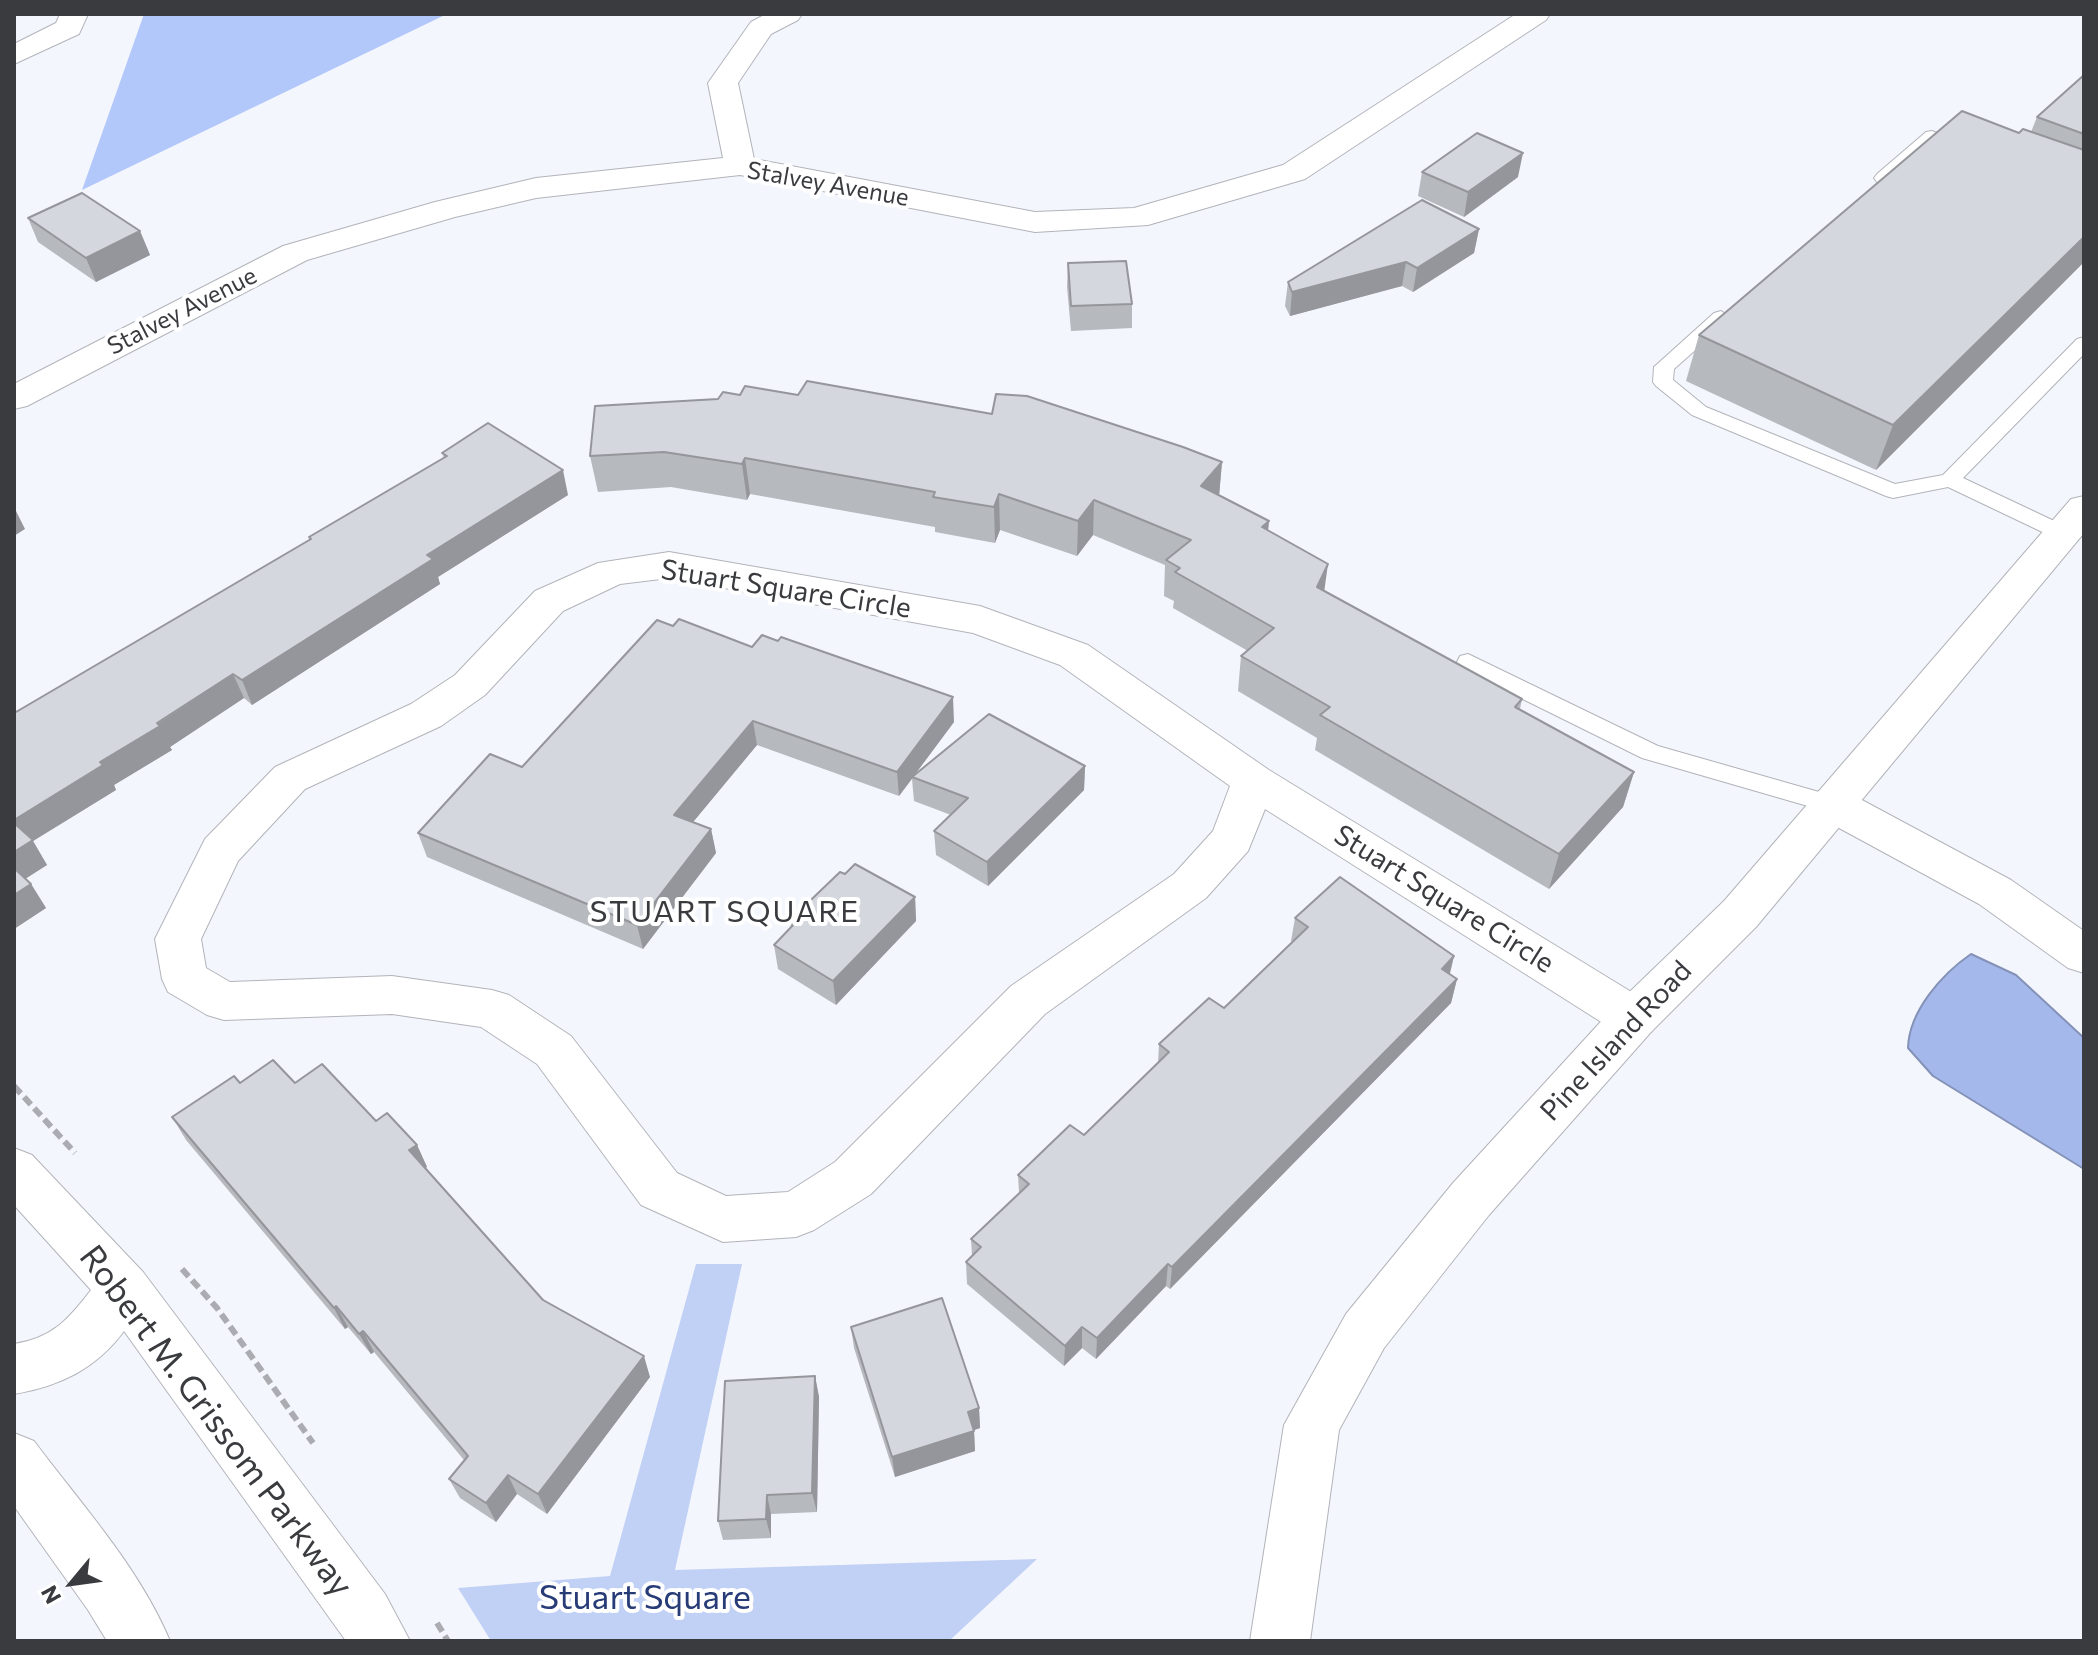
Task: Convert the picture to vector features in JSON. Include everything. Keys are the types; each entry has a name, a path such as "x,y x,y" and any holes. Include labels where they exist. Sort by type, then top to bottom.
{"street":[{"path":"14,55 69,28 74,14"},
{"path":"740,166 723,83 761,28 788,14"},
{"name":"Stalvey Avenue","path":"14,398 295,253 446,209 536,188 740,166 1035,222 1136,218 1294,172 1536,14"},
{"name":"Pine Island Road","path":"1280,1641 1312,1425 1365,1331 1471,1199 1634,1018 1740,914 2073,520"},
{"name":"Stuart Square Circle","path":"1254,781 1232,839 1190,886 1028,1000 853,1178 796,1214 723,1219 659,1189 554,1050 492,1009 392,995 224,1001 185,979 178,939 221,851 290,778 426,715 470,685 549,601 612,572 669,565 980,620 1074,655 1254,781 1634,1018"},
{"path":"1832,804 1995,892 2084,955"},
{"name":"Robert M. Grissom Parkway","path":"14,1170 124,1289 380,1641"},
{"path":"14,1369 40,1367 84,1342 124,1289"},
{"path":"14,1460 109,1589 140,1641"}],"lane":[{"path":"1874,186 1932,136 1974,152"},
{"path":"1734,306 1664,367 1663,382 1699,411 1893,491 1950,480 2073,520"},
{"path":"1950,480 2084,343"},
{"path":"1468,662 1650,752 1832,804"}],"green space":[{"name":"Stuart Square","path":"696,1264 742,1264 675,1570 1037,1559 949,1641 491,1641 458,1588 610,1576"}],"shaded area":[{"path":"144,14 447,14 82,190"},
{"path":"1971,954 2016,975 2084,1038 2084,1169 1933,1076 1908,1048 1914,1021 1929,995 1949,972"}],"building":[{"path":"2084,75 2084,134 2037,117"},
{"path":"1962,111 2019,133 2023,129 2084,150 2084,237 1893,425 1699,335"},
{"path":"1477,133 1523,153 1468,192 1422,172"},
{"path":"82,193 140,231 86,258 28,218"},
{"path":"1422,200 1479,229 1417,268 1406,262 1292,292 1288,282"},
{"path":"1126,261 1132,304 1071,306 1068,263"},
{"path":"807,381 992,414 996,394 1027,396 1222,462 1201,486 1269,521 1262,527 1328,564 1317,587 1522,699 1515,707 1634,772 1559,854 1320,715 1330,707 1241,656 1274,628 1175,572 1180,568 1166,560 1191,540 1094,500 1078,521 999,494 994,507 933,497 935,492 745,458 742,464 664,452 590,456 595,406 718,399 723,392 740,395 745,386 798,395"},
{"path":"488,423 563,470 427,555 433,559 242,680 233,674 157,723 160,726 100,762 103,765 14,820 14,710 16,712 311,539 309,537 447,456 442,453"},
{"path":"679,619 752,647 762,635 778,641 781,637 953,697 897,772 753,721 674,815 711,829 637,925 418,833 490,754 522,767 657,620 673,626"},
{"path":"989,714 1085,766 987,862 934,831 968,798 912,777"},
{"path":"14,823 33,840 14,852"},
{"path":"855,864 915,897 833,981 774,945 795,923 790,920 840,872 845,874"},
{"path":"14,868 31,884 14,895"},
{"path":"1340,877 1454,956 1442,969 1457,979 1172,1267 1168,1264 1097,1338 1082,1327 1065,1346 966,1262 981,1247 971,1239 1029,1184 1018,1175 1070,1125 1084,1135 1169,1052 1159,1044 1209,998 1224,1008 1308,927 1295,918"},
{"path":"273,1060 295,1083 322,1064 376,1121 387,1113 417,1145 409,1150 543,1300 644,1356 538,1494 508,1475 486,1503 449,1479 468,1456 363,1331 359,1334 336,1306 334,1308 172,1117 234,1076 240,1083"},
{"path":"942,1298 979,1408 968,1412 974,1431 892,1457 851,1327"},
{"path":"815,1376 812,1493 767,1495 766,1519 718,1521 725,1381"}],"district":[{"name":"STUART SQUARE","path":"725,912"}]}
